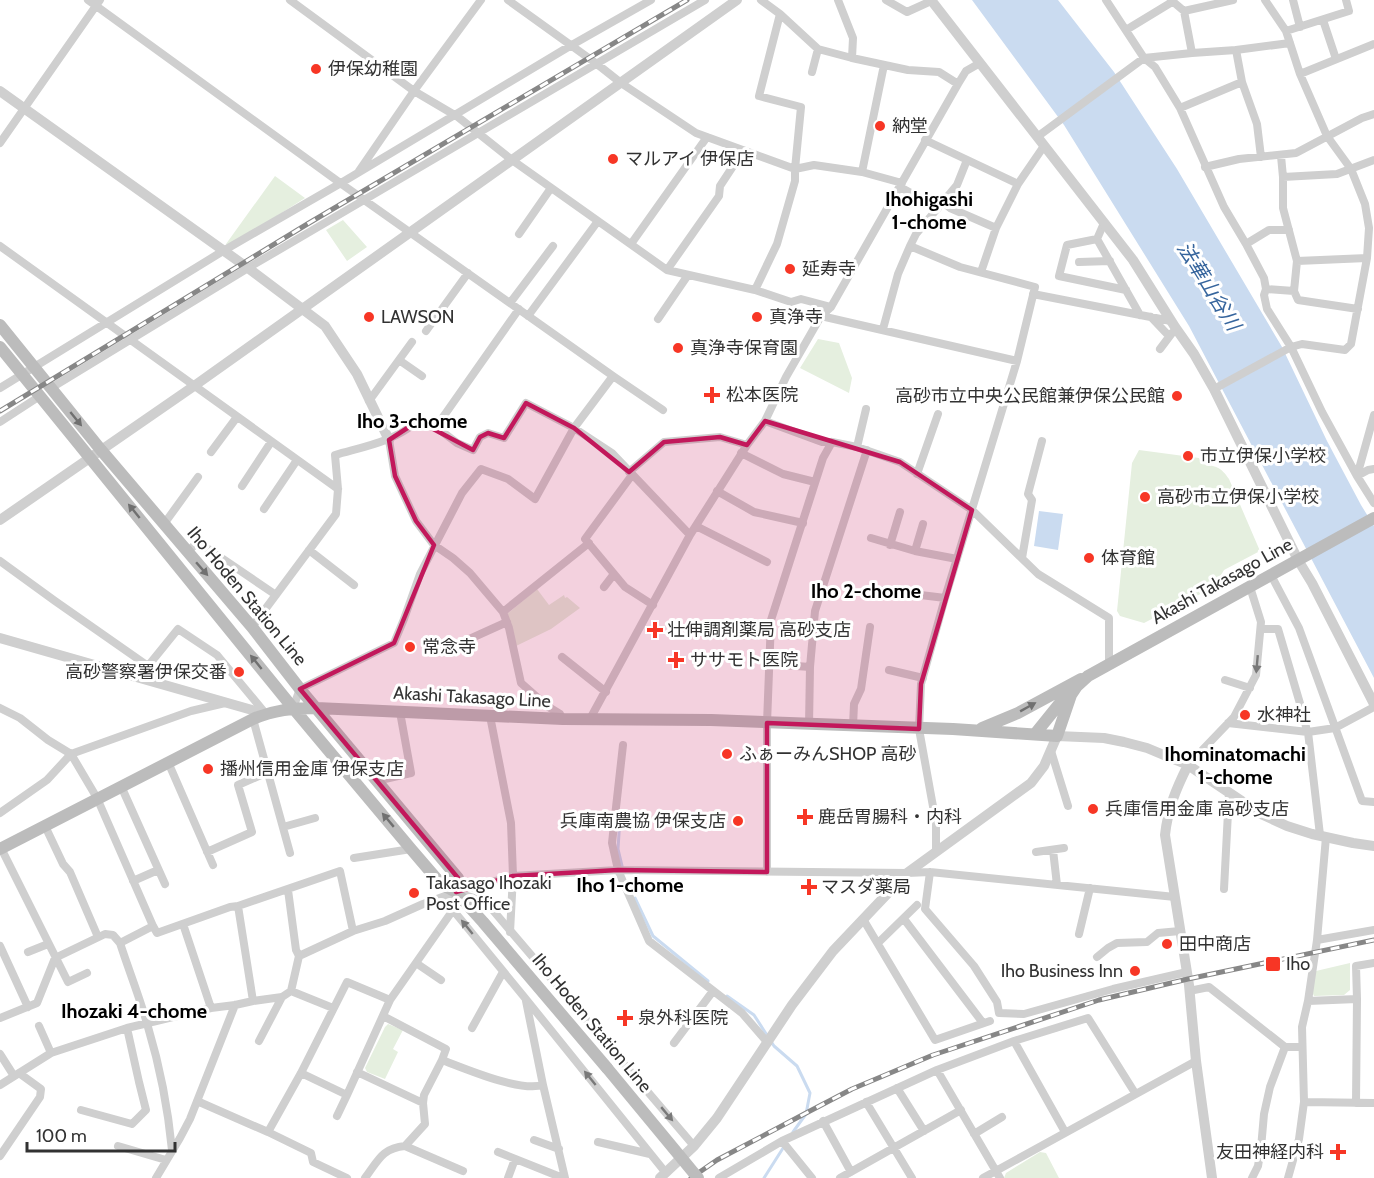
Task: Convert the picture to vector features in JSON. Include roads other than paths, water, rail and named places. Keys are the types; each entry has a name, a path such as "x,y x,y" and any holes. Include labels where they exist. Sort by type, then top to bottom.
{"main road":[{"name":"Iho Hoden Station Line","path":"0,325 51,388 96,454 293,708 441,884 456,892 483,922 698,1178"},
{"name":"Iho Hoden Station Line","path":"0,347 40,396 164,524 252,627 300,689 458,878 456,892"},
{"name":"Akashi Takasago Line","path":"975,730 1018,713 1076,680 1088,676 1374,518"},
{"name":"Akashi Takasago Line","path":"1,848 253,719 293,708 563,719 711,720 975,730 1057,736 1071,695 1088,676"},
{"name":"Akashi Takasago Line","path":"1035,734 1060,703 1071,695"}],"street":[{"path":"88,0 98,3 340,183 663,410"},
{"path":"290,0 414,91 454,115 512,160 667,270 755,290 791,302 801,299 831,307"},
{"path":"358,173 414,91 481,0"},
{"path":"508,0 621,83 696,133 795,169 814,165 862,172 901,185 940,205 996,228"},
{"path":"0,388 223,251 651,0"},
{"path":"51,388 248,268 705,0"},
{"path":"0,520 194,386 737,0"},
{"path":"761,0 818,49 908,70 939,72 958,84"},
{"path":"838,0 853,38 852,58"},
{"path":"886,0 907,12 931,0 1132,260 1172,328 1194,354 1214,389 1302,557 1312,584 1374,706 1335,728 1308,732 1228,723"},
{"path":"1106,0 1144,58 1155,67 1180,108 1224,207 1264,278 1267,309 1291,347 1322,412 1374,503"},
{"path":"1152,0 1157,10"},
{"path":"1184,11 1233,0"},
{"path":"1214,389 1291,347 1302,344 1345,350 1351,344 1367,258 1370,228 1365,204 1351,169 1327,136 1300,74 1286,32 1265,0"},
{"path":"1293,0 1300,27"},
{"path":"1286,32 1349,11 1346,0"},
{"path":"1126,30 1172,1 1184,11 1192,53"},
{"path":"0,142 98,3"},
{"path":"755,290 777,244 795,181 801,107 759,96 780,14"},
{"path":"1323,20 1336,59"},
{"path":"981,272 996,228 1041,142 1144,58 1290,43"},
{"path":"1300,74 1374,44"},
{"path":"812,72 818,49"},
{"path":"1236,50 1242,82 1257,124 1261,157"},
{"path":"590,719 690,535 744,449 765,421 786,377 821,316 831,307 958,84 966,71 980,63"},
{"path":"862,172 884,65"},
{"path":"1180,108 1242,82"},
{"path":"0,91 248,268 325,326 357,374 389,440 395,476 416,521 434,544 470,573 503,612 521,683 547,706 560,714 563,719"},
{"path":"1205,167 1239,159 1296,153 1374,114"},
{"path":"631,244 707,137"},
{"path":"925,140 1018,184"},
{"path":"667,270 719,196 720,186 743,151"},
{"path":"1281,156 1283,208 1297,261 1294,291 1298,300 1358,309"},
{"path":"883,329 898,274 910,246 916,234 957,185 967,160"},
{"path":"1283,177 1337,174 1374,160"},
{"path":"519,234 551,188"},
{"path":"528,316 598,221"},
{"path":"1097,239 1104,223"},
{"path":"1246,243 1269,231 1289,230"},
{"path":"1097,239 1140,315"},
{"path":"1097,239 1067,245 1059,276 1126,290"},
{"path":"0,246 338,489"},
{"path":"510,303 541,255 553,246"},
{"path":"910,246 960,267 1035,287 1017,361 921,684 919,729 936,823 936,852"},
{"path":"1297,261 1367,258"},
{"path":"1079,262 1110,261"},
{"path":"426,331 468,273"},
{"path":"658,319 688,275"},
{"path":"1266,289 1294,291"},
{"path":"1033,294 1150,317 1172,328"},
{"path":"436,427 519,309"},
{"path":"821,316 1017,361"},
{"path":"1150,317 1172,328"},
{"path":"1160,350 1172,328"},
{"path":"369,401 412,342"},
{"path":"399,360 422,376"},
{"path":"293,708 300,689 393,643 434,544 462,493 481,469 508,479 535,499 574,428 613,376"},
{"path":"0,422 40,396"},
{"path":"252,627 336,514 338,489 335,455 389,440 406,432 418,421 436,427 457,443 473,450 480,436 488,433 504,438 526,403 574,428 612,453 690,535"},
{"path":"857,447 866,409"},
{"path":"917,474 938,414"},
{"path":"1357,476 1374,415"},
{"path":"211,452 237,417"},
{"path":"765,421 822,442 857,447 900,462 972,510 1038,574 1109,618 1110,664"},
{"path":"653,605 625,587 585,538 631,473 664,442 720,437 744,449 783,474 815,482"},
{"path":"1022,558 1032,500 1028,494 1042,441"},
{"path":"242,486 271,442"},
{"path":"767,872 767,723 771,620 823,458 832,442"},
{"path":"809,724 810,667 815,611 867,450"},
{"path":"260,494 267,505 297,460"},
{"path":"1357,476 1374,469"},
{"path":"164,524 198,477"},
{"path":"717,491 754,512 803,523"},
{"path":"890,544 900,512"},
{"path":"915,551 923,524"},
{"path":"696,526 767,562"},
{"path":"870,538 915,551 957,559"},
{"path":"187,552 198,542 276,595"},
{"path":"503,612 589,543"},
{"path":"309,550 354,585"},
{"path":"0,561 148,666"},
{"path":"604,587 614,574"},
{"path":"1270,575 1299,628 1362,801 1374,802"},
{"path":"1212,1178 1187,972 1165,834 1174,794 1188,765 1234,717 1256,675 1261,622 1250,587"},
{"path":"880,590 945,598"},
{"path":"454,646 507,622"},
{"path":"853,726 854,704 861,689 870,627"},
{"path":"145,678 148,666 178,629 217,655 267,714"},
{"path":"1261,629 1278,629 1308,732 1323,836 1317,939 1302,1027 1304,1102 1299,1139 1288,1178"},
{"path":"0,638 267,714"},
{"path":"562,657 606,692"},
{"path":"769,664 810,667"},
{"path":"889,670 923,678"},
{"path":"1225,680 1250,688"},
{"path":"0,813 46,780 71,754 191,711 225,703"},
{"path":"0,708 20,718 48,740 71,754 97,798 158,933 340,871 352,931"},
{"path":"376,781 411,773 400,712"},
{"path":"490,716 511,823 513,876 510,932"},
{"path":"253,719 290,853"},
{"path":"453,910 650,1154 663,1176 694,1146 717,1118 811,979 833,951 907,873 1031,783 1044,766 1057,736 1104,738 1147,748 1188,765 1261,814 1287,826 1374,846"},
{"path":"622,745 612,843 618,870 649,941 742,1013 768,1043"},
{"path":"1050,751 1068,806"},
{"path":"168,762 213,865"},
{"path":"207,852 252,832 238,785 268,772"},
{"path":"121,786 165,884"},
{"path":"1224,889 1229,793"},
{"path":"283,827 315,818"},
{"path":"45,826 63,864 70,873 98,937"},
{"path":"1,848 68,982 87,973"},
{"path":"1036,852 1064,848"},
{"path":"354,858 411,849"},
{"path":"1053,849 1057,885"},
{"path":"134,881 158,870"},
{"path":"299,956 352,931 385,921 423,904 513,876 618,870 930,872 1175,897"},
{"path":"930,872 925,909 974,966 998,1002 999,1013 1024,1014 1113,988 1187,972"},
{"path":"1079,934 1090,888"},
{"path":"0,1085 51,1053 127,1028 211,1008 282,997 291,991 299,956 296,950 288,890"},
{"path":"337,1116 390,1000 453,910 456,892"},
{"path":"456,892 485,901 694,1146"},
{"path":"878,943 917,905"},
{"path":"238,906 253,1001"},
{"path":"863,919 935,1040 987,1022 904,919"},
{"path":"183,924 211,1008"},
{"path":"120,943 153,926"},
{"path":"1317,939 1374,930"},
{"path":"1097,957 1117,943 1147,942 1158,933 1180,931"},
{"path":"0,1018 37,1003 55,958 105,934 113,935 120,943 147,1022 159,1071 172,1150"},
{"path":"28,952 48,944"},
{"path":"0,946 28,1006"},
{"path":"416,963 441,980"},
{"path":"1356,1103 1356,966 1374,963"},
{"path":"472,1028 503,972"},
{"path":"268,1132 347,982 390,1000"},
{"path":"1189,991 1209,987 1285,1047 1302,1047"},
{"path":"291,991 333,1008"},
{"path":"674,1043 713,991"},
{"path":"259,1041 282,997"},
{"path":"525,998 564,1178"},
{"path":"1308,1001 1357,999"},
{"path":"156,1178 190,1119 235,1005"},
{"path":"383,1017 446,1049 424,1095 425,1124 405,1146"},
{"path":"719,1178 782,1141 937,1070 1014,1041 1089,1018 1135,1093"},
{"path":"39,1026 51,1053"},
{"path":"81,1110 132,1124 146,1110 127,1028"},
{"path":"1014,1041 1065,1132"},
{"path":"1252,1178 1258,1166 1264,1114 1270,1087 1285,1047"},
{"path":"0,1054 16,1075 41,1089 40,1097 0,1156"},
{"path":"442,1060 483,1076 510,1083 538,1087 543,1085"},
{"path":"983,1178 998,1174 1065,1132 1196,1060"},
{"path":"937,1070 998,1174"},
{"path":"357,1072 423,1103"},
{"path":"301,1073 347,1095"},
{"path":"897,1088 924,1131"},
{"path":"197,1101 311,1153 313,1162 347,1178"},
{"path":"866,1102 910,1177"},
{"path":"1304,1102 1374,1103"},
{"path":"840,1178 961,1110"},
{"path":"975,1134 1002,1118"},
{"path":"823,1121 851,1172"},
{"path":"534,1140 559,1149"},
{"path":"782,1141 812,1178"},
{"path":"598,1142 650,1154"},
{"path":"118,1146 166,1160"},
{"path":"365,1178 385,1152 398,1146 405,1146 463,1171"},
{"path":"498,1152 564,1178"},
{"path":"508,1178 515,1159"}],"water":[{"name":"法華山谷川","path":"972,0 1058,0 1114,72 1177,169 1282,347 1327,441 1374,526 1374,678 1189,326 1064,125"},
{"path":"1039,511 1063,514 1058,550 1034,546"}],"waterway":[{"path":"620,818 618,849 623,870"},
{"path":"635,898 653,936 708,981"},
{"path":"727,996 754,1015 774,1046 797,1066 810,1093 806,1114 793,1132"},
{"path":"764,1178 785,1145"}],"railway":[{"path":"0,411 309,223 687,0"},
{"path":"691,1178 717,1160 852,1089 933,1055 1099,1000 1374,940"}],"place":[{"name":"伊保幼稚園","path":"316,69"},
{"name":"納堂","path":"880,126"},
{"name":"マルアイ 伊保店","path":"613,159"},
{"name":"延寿寺","path":"790,269"},
{"name":"LAWSON","path":"369,317"},
{"name":"真浄寺","path":"757,317"},
{"name":"真浄寺保育園","path":"678,348"},
{"name":"松本医院","path":"712,395"},
{"name":"高砂市立中央公民館兼伊保公民館","path":"1177,396"},
{"name":"市立伊保小学校","path":"1188,456"},
{"name":"高砂市立伊保小学校","path":"1145,497"},
{"name":"体育館","path":"1089,558"},
{"name":"壮伸調剤薬局 高砂支店","path":"655,630"},
{"name":"常念寺","path":"410,647"},
{"name":"ササモト医院","path":"676,660"},
{"name":"高砂警察署伊保交番","path":"239,672"},
{"name":"水神社","path":"1245,715"},
{"name":"ふぁーみんSHOP 高砂","path":"727,754"},
{"name":"播州信用金庫 伊保支店","path":"208,769"},
{"name":"兵庫信用金庫 高砂支店","path":"1093,809"},
{"name":"鹿岳胃腸科・内科","path":"805,817"},
{"name":"兵庫南農協 伊保支店","path":"738,821"},
{"name":"マスダ薬局","path":"809,887"},
{"name":"Takasago Ihozaki Post Office","path":"414,893"},
{"name":"田中商店","path":"1167,944"},
{"name":"Iho","path":"1273,964"},
{"name":"Iho Business Inn","path":"1135,971"},
{"name":"泉外科医院","path":"625,1018"},
{"name":"友田神経内科","path":"1338,1152"}],"district":[{"name":"Ihohigashi 1-chome","path":"929,210"},
{"name":"Iho 3-chome","path":"412,421"},
{"name":"Iho 2-chome","path":"866,591"},
{"name":"Ihominatomachi 1-chome","path":"1235,766"},
{"name":"Iho 1-chome","path":"630,885"},
{"name":"Ihozaki 4-chome","path":"134,1011"}]}
